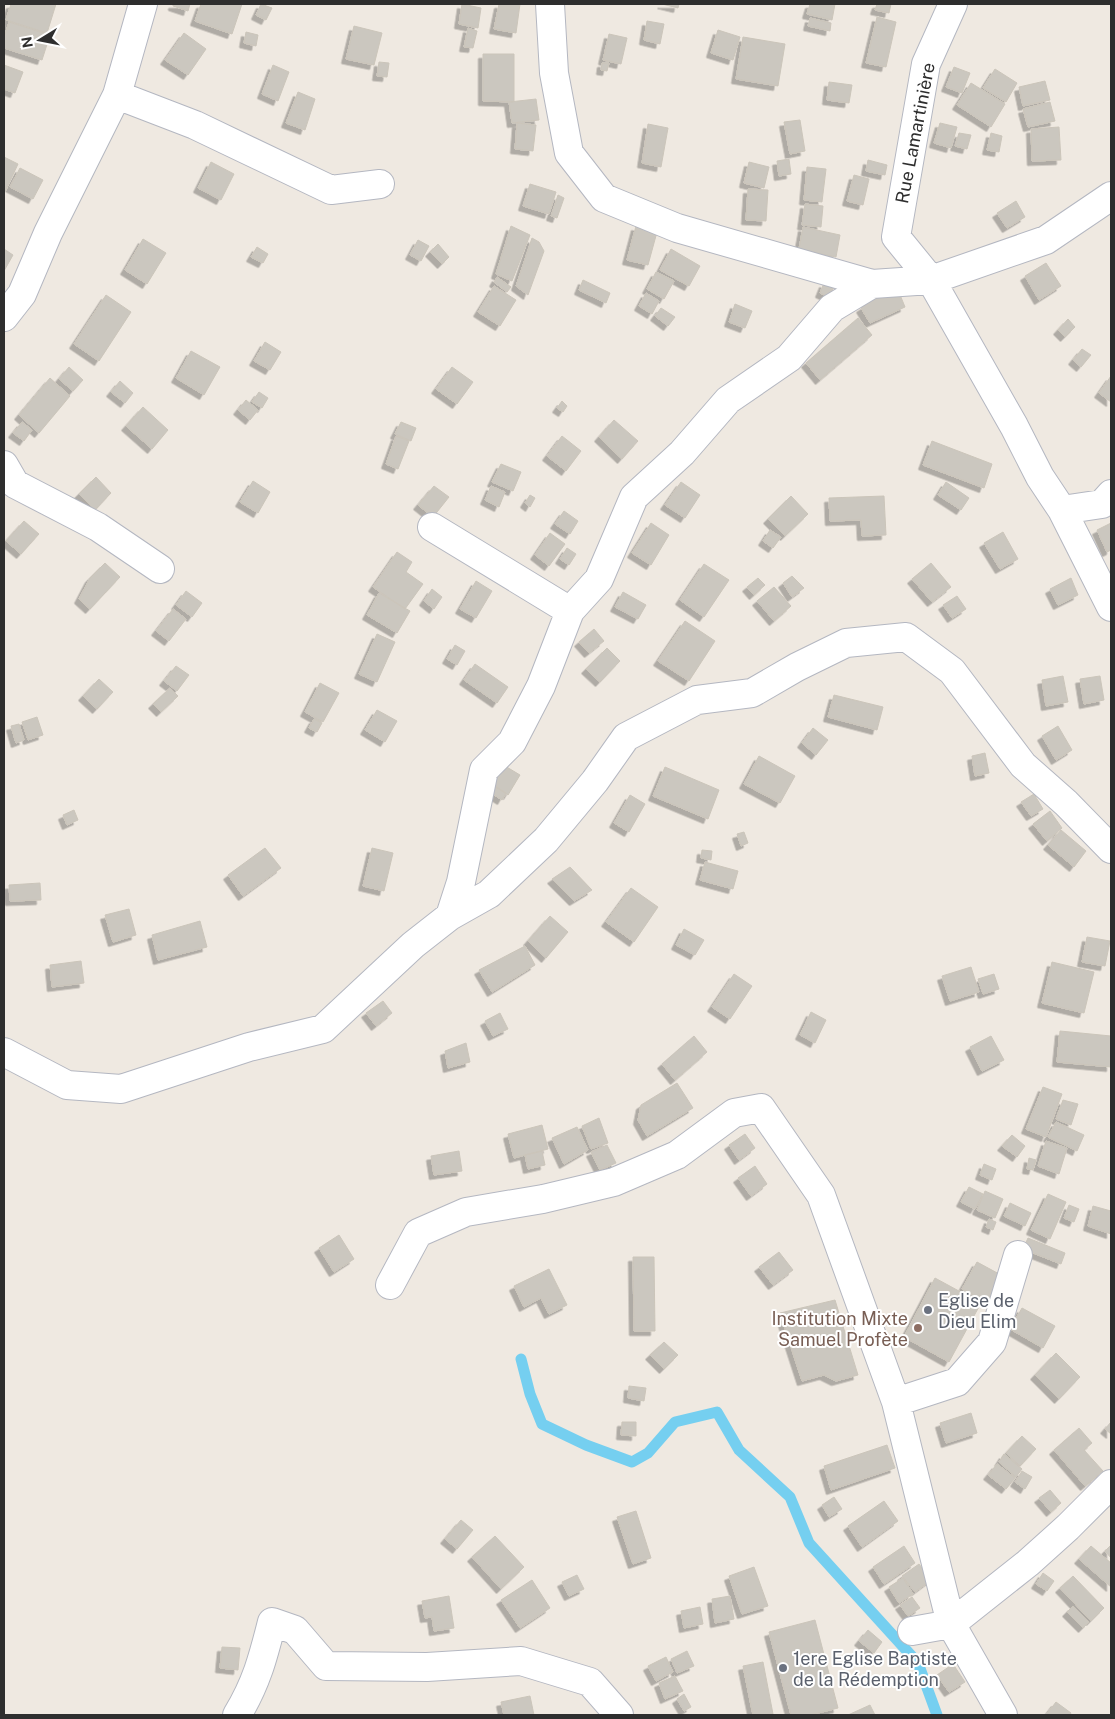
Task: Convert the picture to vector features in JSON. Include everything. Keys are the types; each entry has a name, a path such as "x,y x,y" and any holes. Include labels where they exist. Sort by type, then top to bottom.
{"street":[{"path":"4,317 22,294 48,233 117,95 143,4"},
{"path":"550,4 554,73 569,153 604,198 677,228 872,284 931,280 1046,240 1111,196"},
{"name":"Rue Lamartinière","path":"931,280 896,237 926,64 953,4"},
{"path":"117,95 195,125 331,190 380,184"},
{"path":"931,280 1040,477 1062,510 1111,607"},
{"path":"450,916 461,882 484,770 512,742 541,686 570,611 599,579 634,497 682,453 728,400 789,358 832,308 872,284"},
{"path":"7,480 98,526 160,569"},
{"path":"1062,510 1102,504 1111,494"},
{"path":"432,527 570,611"},
{"path":"4,1052 67,1085 122,1089 249,1047 323,1029 413,945 450,916 488,894 546,840 595,781 626,737 697,700 752,693 797,667 846,643 906,637 952,671 1023,765 1066,803 1111,849"},
{"path":"390,1285 418,1234 466,1212 543,1199 614,1182 677,1155 734,1113 761,1108 821,1195 896,1402 951,1624 1003,1715"},
{"path":"896,1402 957,1382 992,1342 1018,1255"},
{"path":"912,1631 951,1624 1068,1527 1111,1484"},
{"path":"237,1715 260,1670 272,1622 295,1630 326,1666 427,1667 522,1661 590,1682 619,1715"}],"building":[{"path":"11,4 56,4 47,33 6,20"},
{"path":"173,4 190,4 188,11 173,6"},
{"path":"201,4 242,4 232,34 195,21"},
{"path":"261,4 272,8 266,20 256,15"},
{"path":"462,4 481,8 478,28 459,24"},
{"path":"499,4 520,4 516,33 494,29"},
{"path":"662,4 679,4 678,8"},
{"path":"810,4 835,4 832,20 807,14"},
{"path":"877,4 891,4 889,13 875,10"},
{"path":"877,17 896,22 886,67 866,63"},
{"path":"810,18 831,23 830,31 808,26"},
{"path":"647,21 664,24 660,44 644,40"},
{"path":"9,22 50,35 42,60 4,48 4,37"},
{"path":"354,26 382,33 374,65 346,59"},
{"path":"468,28 477,31 473,48 464,47"},
{"path":"718,30 740,37 733,60 711,53"},
{"path":"246,32 258,35 256,46 244,43"},
{"path":"184,33 206,49 188,75 165,60"},
{"path":"609,34 627,38 621,64 603,60"},
{"path":"743,37 785,44 778,86 736,79"},
{"path":"483,54 514,54 514,102 483,101"},
{"path":"379,62 389,63 387,77 377,76"},
{"path":"602,63 609,63 607,71 601,70"},
{"path":"4,65 23,72 15,93 4,89"},
{"path":"273,65 289,72 278,101 262,94"},
{"path":"954,67 970,73 962,93 946,87"},
{"path":"995,69 1017,83 1006,102 983,88"},
{"path":"1045,81 1050,100 1023,106 1019,87"},
{"path":"829,82 852,85 849,103 827,100"},
{"path":"971,83 1005,104 991,127 957,105"},
{"path":"298,92 315,99 305,130 286,123"},
{"path":"536,99 539,120 512,123 509,102"},
{"path":"1050,102 1055,121 1028,127 1023,109"},
{"path":"800,120 805,151 790,154 784,122"},
{"path":"517,123 536,125 533,151 515,149"},
{"path":"940,123 957,127 951,148 934,143"},
{"path":"648,124 668,128 661,167 642,163"},
{"path":"1059,127 1061,160 1032,161 1031,129"},
{"path":"959,133 971,135 967,149 955,146"},
{"path":"991,133 1002,136 999,152 987,150"},
{"path":"4,157 18,164 4,194"},
{"path":"789,159 791,174 779,176 777,161"},
{"path":"868,160 887,165 885,175 866,171"},
{"path":"211,162 234,174 221,200 198,188"},
{"path":"749,162 769,167 764,188 744,183"},
{"path":"807,167 826,169 822,202 804,200"},
{"path":"20,168 43,180 33,199 10,187"},
{"path":"854,175 869,179 863,205 847,201"},
{"path":"530,184 556,192 549,214 523,206"},
{"path":"748,189 768,190 766,221 746,220"},
{"path":"558,195 564,198 557,218 551,216"},
{"path":"1016,201 1025,217 1007,228 997,213"},
{"path":"805,204 823,206 821,227 802,225"},
{"path":"511,226 530,235 512,281 496,274"},
{"path":"636,226 657,232 648,265 627,260"},
{"path":"803,227 840,235 836,257 799,249"},
{"path":"532,238 539,242 544,251 528,295 516,286"},
{"path":"143,239 166,253 147,284 125,270"},
{"path":"418,240 429,246 421,261 410,255"},
{"path":"438,244 449,257 442,264 430,252"},
{"path":"257,247 268,254 263,263 251,257"},
{"path":"4,249 13,255 4,271"},
{"path":"671,249 700,266 689,286 660,270"},
{"path":"1046,263 1061,286 1039,300 1025,276"},
{"path":"656,272 674,281 664,299 647,289"},
{"path":"497,277 511,287 507,292 494,282"},
{"path":"583,280 610,293 606,303 579,290"},
{"path":"824,283 834,287 829,297 820,293"},
{"path":"896,285 905,307 870,323 861,308"},
{"path":"494,286 516,300 500,326 478,312"},
{"path":"646,293 659,301 652,314 639,306"},
{"path":"106,295 131,312 99,361 74,344"},
{"path":"735,304 752,311 745,328 729,322"},
{"path":"661,308 675,317 668,326 655,316"},
{"path":"858,318 872,335 820,380 806,363"},
{"path":"1068,319 1075,327 1065,337 1058,330"},
{"path":"265,342 281,352 270,370 254,361"},
{"path":"1082,349 1091,355 1081,367 1073,360"},
{"path":"191,351 220,367 204,395 176,378"},
{"path":"69,367 83,380 73,391 59,379"},
{"path":"452,367 473,382 457,404 436,389"},
{"path":"1111,376 1111,402 1099,393"},
{"path":"50,378 70,396 39,433 19,415"},
{"path":"120,381 133,393 125,403 111,392"},
{"path":"259,392 268,398 262,408 252,402"},
{"path":"246,400 258,410 250,420 238,410"},
{"path":"562,401 567,406 563,412 557,408"},
{"path":"143,407 168,430 152,449 126,426"},
{"path":"614,420 638,441 622,459 599,437"},
{"path":"22,422 32,430 24,441 13,433"},
{"path":"401,422 416,428 411,441 395,434"},
{"path":"396,436 409,441 398,469 386,464"},
{"path":"562,436 581,451 566,471 547,456"},
{"path":"932,441 992,464 984,488 923,465"},
{"path":"501,464 521,472 513,491 492,482"},
{"path":"96,477 111,493 95,510 79,494"},
{"path":"253,481 270,492 258,513 240,502"},
{"path":"681,482 700,495 685,518 665,505"},
{"path":"946,482 969,498 961,510 938,495"},
{"path":"434,486 449,497 433,517 418,505"},
{"path":"491,486 505,492 499,507 485,500"},
{"path":"530,495 535,498 530,507 525,503"},
{"path":"791,496 808,514 785,536 768,519"},
{"path":"884,496 886,535 862,536 861,520 830,521 829,498"},
{"path":"564,511 578,521 570,534 555,524"},
{"path":"24,521 39,534 21,554 6,541"},
{"path":"651,523 669,535 651,565 632,553"},
{"path":"1111,523 1111,550 1107,552 1097,530"},
{"path":"770,530 781,537 773,548 763,541"},
{"path":"1003,532 1018,559 1000,569 984,543"},
{"path":"550,533 565,544 549,566 535,555"},
{"path":"567,548 576,554 569,565 560,559"},
{"path":"397,552 412,562 406,572 423,584 405,609 373,587"},
{"path":"105,563 120,577 90,609 79,599 90,578"},
{"path":"931,563 951,587 932,602 912,579"},
{"path":"704,564 729,580 704,617 680,600"},
{"path":"792,576 804,588 792,597 783,583"},
{"path":"758,578 765,585 754,595 747,587"},
{"path":"1071,578 1078,595 1058,605 1050,589"},
{"path":"476,581 492,591 476,618 460,609"},
{"path":"774,587 791,606 774,621 757,601"},
{"path":"432,589 442,597 434,609 424,601"},
{"path":"186,591 202,603 192,617 176,605"},
{"path":"623,592 646,605 638,619 615,607"},
{"path":"379,593 410,611 397,633 367,615"},
{"path":"957,596 966,609 952,618 943,605"},
{"path":"173,609 186,619 169,641 156,631"},
{"path":"685,621 715,641 689,681 658,661"},
{"path":"594,629 604,641 589,653 579,642"},
{"path":"377,634 395,642 377,682 359,674"},
{"path":"455,645 465,651 457,665 447,659"},
{"path":"607,648 620,661 600,682 586,669"},
{"path":"475,664 508,687 497,703 464,680"},
{"path":"176,666 189,675 177,691 164,681"},
{"path":"1063,676 1068,702 1046,706 1042,680"},
{"path":"1100,676 1104,700 1084,704 1080,679"},
{"path":"99,679 113,692 97,709 83,696"},
{"path":"320,683 339,693 323,722 305,712"},
{"path":"170,688 178,696 161,712 153,704"},
{"path":"834,695 883,707 877,730 828,717"},
{"path":"377,710 397,721 385,742 365,730"},
{"path":"37,717 43,735 28,740 22,722"},
{"path":"314,719 322,723 317,732 309,728"},
{"path":"19,724 24,740 16,743 11,726"},
{"path":"1058,726 1072,750 1056,760 1042,736"},
{"path":"813,728 828,740 816,755 802,743"},
{"path":"985,753 989,773 975,776 972,756"},
{"path":"759,756 795,776 780,803 744,784"},
{"path":"500,763 520,775 508,795 488,782"},
{"path":"665,767 719,790 708,819 653,796"},
{"path":"495,786 506,793 502,800 491,793"},
{"path":"1034,794 1043,809 1031,816 1021,802"},
{"path":"630,795 645,804 629,832 614,823"},
{"path":"74,810 78,820 67,825 63,815"},
{"path":"1050,811 1062,828 1047,841 1033,824"},
{"path":"1061,830 1086,851 1074,867 1048,845"},
{"path":"744,832 748,843 741,846 737,834"},
{"path":"265,848 281,868 243,896 228,875"},
{"path":"372,848 393,853 384,891 363,886"},
{"path":"702,850 712,851 711,860 701,858"},
{"path":"705,862 738,871 733,889 700,880"},
{"path":"570,867 592,890 574,901 552,879"},
{"path":"40,883 41,900 10,901 9,885"},
{"path":"631,888 658,907 634,942 606,922"},
{"path":"129,909 136,935 113,942 105,915"},
{"path":"550,916 568,932 546,958 528,941"},
{"path":"200,921 207,947 158,960 152,935"},
{"path":"684,929 704,940 695,955 676,945"},
{"path":"1087,937 1110,941 1105,966 1082,962"},
{"path":"525,946 535,965 492,992 479,970"},
{"path":"81,961 84,983 52,987 50,965"},
{"path":"1052,962 1094,972 1084,1013 1042,1003"},
{"path":"971,967 979,992 950,1001 942,976"},
{"path":"734,974 752,986 730,1019 712,1007"},
{"path":"994,974 999,989 983,994 978,979"},
{"path":"383,1001 392,1013 376,1026 366,1013"},
{"path":"811,1012 826,1020 815,1043 800,1035"},
{"path":"500,1013 508,1029 493,1036 485,1021"},
{"path":"1060,1031 1111,1036 1111,1067 1057,1062"},
{"path":"694,1036 707,1052 675,1080 662,1064"},
{"path":"991,1036 1004,1060 982,1071 970,1047"},
{"path":"466,1043 470,1062 448,1068 445,1051"},
{"path":"677,1083 693,1108 647,1136 638,1120 641,1105"},
{"path":"1043,1087 1062,1094 1046,1137 1026,1129"},
{"path":"1063,1100 1078,1104 1071,1125 1056,1119"},
{"path":"599,1118 608,1143 591,1149 582,1126"},
{"path":"1056,1122 1084,1135 1077,1151 1048,1137"},
{"path":"542,1125 548,1149 514,1158 508,1134"},
{"path":"577,1127 588,1150 564,1164 552,1138"},
{"path":"745,1134 755,1148 739,1160 729,1145"},
{"path":"1012,1135 1025,1146 1017,1157 1002,1146"},
{"path":"1046,1141 1067,1148 1059,1174 1038,1166"},
{"path":"607,1145 616,1163 600,1170 591,1152"},
{"path":"459,1151 462,1171 434,1175 431,1156"},
{"path":"542,1151 545,1165 528,1169 525,1155"},
{"path":"1029,1158 1036,1160 1033,1170 1027,1169"},
{"path":"984,1164 996,1169 992,1180 980,1175"},
{"path":"755,1166 767,1184 751,1196 738,1178"},
{"path":"969,1187 983,1194 975,1209 961,1202"},
{"path":"985,1191 1003,1199 995,1218 977,1210"},
{"path":"1048,1194 1066,1202 1050,1239 1031,1230"},
{"path":"1010,1203 1031,1213 1025,1226 1004,1216"},
{"path":"1069,1205 1079,1209 1074,1222 1064,1218"},
{"path":"1093,1206 1111,1211 1111,1234 1088,1226"},
{"path":"989,1219 996,1222 993,1230 986,1227"},
{"path":"339,1235 354,1259 334,1272 319,1248"},
{"path":"1028,1238 1065,1253 1061,1264 1023,1249"},
{"path":"779,1252 793,1270 773,1285 759,1267"},
{"path":"633,1257 654,1257 655,1331 634,1331"},
{"path":"977,1262 1001,1275 987,1302 962,1289"},
{"path":"549,1269 567,1305 549,1314 541,1298 524,1307 514,1286"},
{"path":"935,1278 981,1303 949,1362 904,1337"},
{"path":"835,1300 858,1375 836,1381 824,1375 802,1381 780,1313"},
{"path":"1022,1308 1055,1326 1043,1348 1010,1329"},
{"path":"664,1342 678,1355 664,1369 650,1355"},
{"path":"1056,1353 1080,1377 1059,1399 1035,1375"},
{"path":"629,1386 646,1388 644,1401 628,1398"},
{"path":"971,1413 977,1433 946,1443 940,1423"},
{"path":"622,1422 636,1422 636,1436 621,1435"},
{"path":"1111,1422 1111,1434 1105,1429"},
{"path":"1079,1428 1092,1443 1084,1450 1103,1471 1085,1486 1054,1450"},
{"path":"1022,1436 1036,1449 1020,1466 1006,1453"},
{"path":"887,1445 895,1468 831,1490 824,1466"},
{"path":"1004,1454 1022,1469 1016,1477 999,1462"},
{"path":"997,1464 1015,1478 1006,1489 988,1475"},
{"path":"1022,1471 1032,1477 1025,1489 1015,1482"},
{"path":"1050,1490 1061,1503 1051,1512 1039,1498"},
{"path":"834,1497 842,1509 829,1517 822,1505"},
{"path":"884,1501 898,1521 862,1547 848,1526"},
{"path":"636,1511 651,1558 633,1564 617,1517"},
{"path":"461,1520 473,1530 457,1549 445,1539"},
{"path":"495,1536 524,1567 501,1589 472,1557"},
{"path":"1111,1545 1111,1558 1105,1551"},
{"path":"904,1546 915,1563 884,1584 873,1567"},
{"path":"1091,1546 1111,1563 1111,1587 1079,1559"},
{"path":"919,1564 931,1580 915,1592 902,1576"},
{"path":"754,1567 768,1606 742,1614 729,1576"},
{"path":"1043,1573 1054,1581 1047,1591 1036,1584"},
{"path":"577,1575 584,1589 569,1596 562,1582"},
{"path":"1073,1576 1104,1608 1091,1621 1060,1588"},
{"path":"903,1578 913,1594 899,1603 889,1587"},
{"path":"532,1580 550,1608 520,1628 501,1600"},
{"path":"449,1596 454,1628 434,1631 432,1617 425,1618 422,1601"},
{"path":"730,1596 734,1619 715,1623 712,1599"},
{"path":"912,1597 920,1608 908,1616 900,1605"},
{"path":"1073,1606 1089,1622 1083,1628 1067,1612"},
{"path":"700,1607 703,1624 684,1628 681,1611"},
{"path":"815,1620 838,1708 810,1715 791,1715 769,1632"},
{"path":"868,1630 882,1642 874,1653 859,1641"},
{"path":"222,1647 240,1648 238,1670 220,1668"},
{"path":"687,1651 694,1666 677,1673 671,1659"},
{"path":"666,1657 673,1672 656,1681 648,1666"},
{"path":"763,1662 773,1714 753,1715 743,1666"},
{"path":"953,1664 965,1682 949,1692 937,1675"},
{"path":"675,1676 683,1691 665,1699 659,1683"},
{"path":"684,1694 691,1707 684,1711 677,1699"},
{"path":"530,1696 534,1715 504,1715 501,1702"},
{"path":"1056,1702 1071,1713 1070,1715 1046,1715"},
{"path":"870,1705 875,1715 848,1715"}],"waterway":[{"path":"521,1359 530,1394 542,1424 586,1445 632,1462 648,1453 675,1422 717,1412 739,1450 790,1497 809,1543 918,1663 937,1715"}],"place":[{"name":"Eglise de Dieu Elim","path":"928,1310"},
{"name":"Institution Mixte Samuel Profète","path":"918,1328"},
{"name":"1ere Eglise Baptiste de la Rédemption","path":"783,1668"}]}
